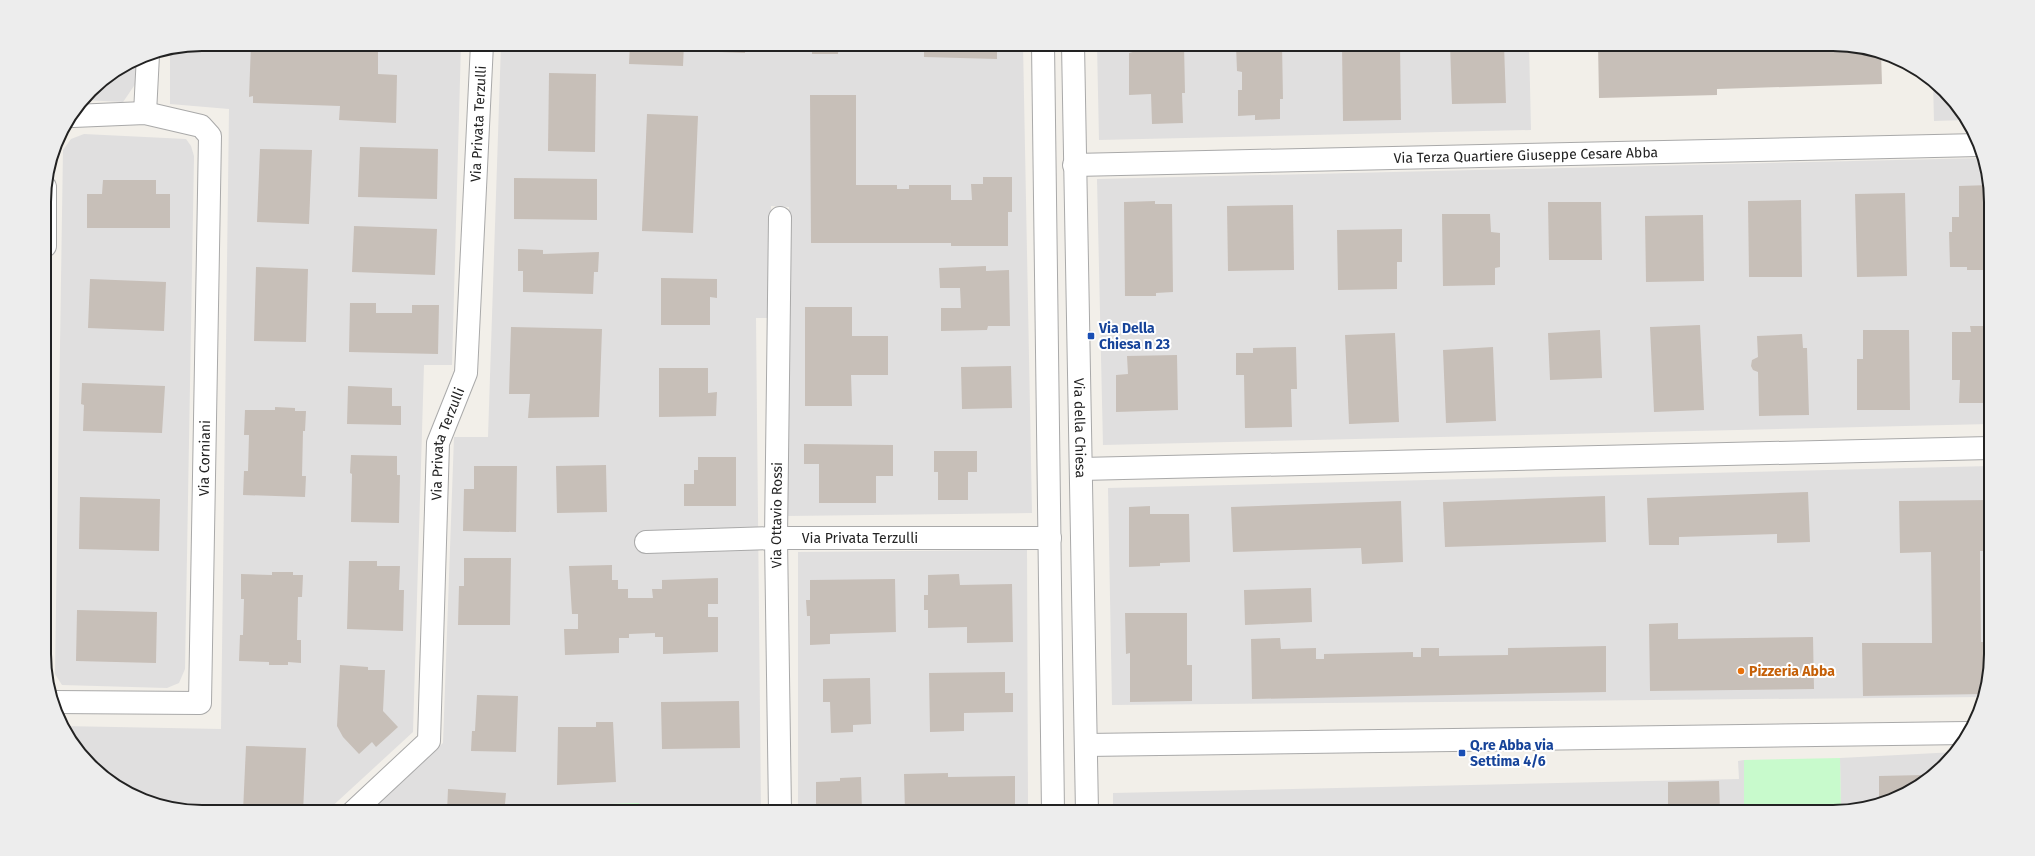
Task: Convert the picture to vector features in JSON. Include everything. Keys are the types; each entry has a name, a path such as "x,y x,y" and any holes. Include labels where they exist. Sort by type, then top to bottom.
{"street":[{"name":"Via Privata Terzulli","path":"360,805 429,741 438,443 466,373 482,51"},
{"path":"1043,51 1053,805"},
{"name":"Via della Chiesa","path":"1073,51 1087,805"},
{"path":"145,113 148,61"},
{"name":"Via Corniani","path":"59,702 200,703 210,136 201,126 145,113 78,116"},
{"name":"Via Terza Quartiere Giuseppe Cesare Abba","path":"1074,165 1973,144"},
{"name":"Via Ottavio Rossi","path":"780,218 776,538 780,805"},
{"path":"1081,469 1984,448"},
{"name":"Via Privata Terzulli","path":"646,542 776,538 1050,538"},
{"path":"1086,746 1962,733"}],"shaded area":[{"path":"461,51 452,365 424,365 413,732 334,805 192,805 163,800 144,794 126,785 102,768 88,754 69,726 221,729 229,109 170,104 170,54 182,52"},
{"path":"501,51 1023,51 1032,513 787,516 789,207 771,206 770,318 756,318 761,805 639,805 639,803 581,805 376,805 443,743 454,437 488,437"},
{"path":"1097,51 1529,51 1531,130 1099,140"},
{"path":"136,66 136,83 123,102 90,100 102,88 118,76"},
{"path":"1933,88 1947,102 1960,120 1934,121"},
{"path":"84,134 186,139 191,146 194,156 185,669 179,683 167,688 62,685 55,674 63,150 71,139"},
{"path":"1978,158 1984,192 1984,424 1103,445 1097,179"},
{"path":"1984,466 1984,664 1979,693 1978,697 1112,705 1108,488"},
{"path":"1027,550 1028,805 798,805 798,552"},
{"path":"1948,752 1933,768 1917,780 1891,794 1872,800 1843,805 1841,805 1840,758"},
{"path":"1744,760 1744,805 1113,805 1113,793 1739,779 1738,761"}],"green space":[{"path":"1840,758 1841,805 1744,805 1744,760"},
{"path":"639,803 639,805 580,805"}],"building":[{"path":"251,51 378,52 378,74 397,75 396,123 339,120 340,106 253,103 253,96 249,97"},
{"path":"630,51 684,51 683,66 629,64"},
{"path":"745,51 745,53 719,52"},
{"path":"812,51 838,51 838,54 812,54"},
{"path":"924,51 997,51 997,59 924,57"},
{"path":"1136,51 1184,51 1185,93 1182,93 1183,123 1152,124 1151,94 1129,95 1129,53"},
{"path":"1236,51 1282,51 1283,99 1280,99 1280,119 1255,120 1255,115 1238,116 1238,90 1242,90 1242,72 1237,71"},
{"path":"1342,51 1400,51 1401,120 1343,121"},
{"path":"1450,51 1504,51 1506,103 1452,104"},
{"path":"1598,51 1843,51 1881,59 1882,84 1717,89 1717,95 1599,98"},
{"path":"549,73 596,74 595,152 548,151"},
{"path":"810,95 856,95 856,185 897,185 897,189 909,189 909,185 951,185 951,200 972,200 971,184 983,184 983,177 1012,177 1012,212 1008,212 1008,246 951,246 951,243 811,243"},
{"path":"647,114 698,116 693,233 642,231"},
{"path":"360,147 438,149 437,199 358,197"},
{"path":"260,149 312,150 309,224 257,222"},
{"path":"514,178 597,179 597,220 514,219"},
{"path":"103,180 156,180 156,194 170,194 170,228 87,228 87,194 102,194"},
{"path":"1983,185 1984,270 1967,270 1967,267 1950,267 1949,232 1952,232 1952,217 1959,217 1959,186"},
{"path":"1905,193 1907,276 1857,277 1855,194"},
{"path":"1801,200 1802,277 1749,277 1748,201"},
{"path":"1155,201 1155,204 1172,204 1173,292 1156,293 1156,296 1125,296 1124,202"},
{"path":"1548,202 1601,202 1602,260 1549,260"},
{"path":"1293,205 1294,270 1228,271 1227,206"},
{"path":"1442,214 1490,214 1491,232 1500,233 1500,267 1495,268 1495,285 1443,286"},
{"path":"1703,215 1704,281 1646,282 1645,216"},
{"path":"354,226 437,229 435,275 352,272"},
{"path":"1402,229 1402,262 1397,262 1397,289 1338,290 1337,230"},
{"path":"518,249 543,250 543,254 599,252 598,272 594,272 593,294 523,292 523,271 518,271"},
{"path":"986,266 986,271 1009,270 1010,326 988,326 987,330 941,331 941,308 961,308 960,288 940,288 939,268"},
{"path":"256,267 308,269 306,342 254,341"},
{"path":"661,278 717,279 717,298 710,297 710,325 661,325"},
{"path":"90,279 166,282 164,331 88,328"},
{"path":"350,303 376,303 376,313 412,313 412,305 439,305 438,354 349,352"},
{"path":"805,307 852,307 852,336 888,336 888,375 851,375 852,406 805,406"},
{"path":"1700,325 1704,410 1654,412 1650,327"},
{"path":"1970,326 1984,326 1984,403 1959,403 1960,380 1952,380 1952,332 1971,332"},
{"path":"511,327 602,329 599,417 528,418 530,394 509,394"},
{"path":"1600,330 1602,378 1550,380 1548,333"},
{"path":"1863,330 1909,330 1910,410 1857,410 1857,359 1863,359"},
{"path":"1395,333 1399,422 1349,424 1345,335"},
{"path":"1802,334 1803,348 1807,348 1809,415 1759,416 1758,372 1753,370 1751,366 1752,360 1758,357 1757,336"},
{"path":"1296,347 1297,389 1291,389 1292,427 1245,428 1244,375 1236,375 1236,353 1253,353 1253,348"},
{"path":"1493,347 1496,421 1446,423 1443,350"},
{"path":"1177,355 1178,410 1116,412 1116,375 1128,374 1127,356"},
{"path":"1011,366 1012,408 962,409 961,367"},
{"path":"659,368 708,368 708,393 717,392 716,416 659,417"},
{"path":"82,383 165,386 162,433 83,431 84,405 81,404"},
{"path":"348,386 392,388 392,406 401,406 401,425 347,424"},
{"path":"275,407 295,408 295,411 306,411 305,431 303,431 302,476 306,476 305,497 243,495 244,471 248,471 249,435 244,435 245,410 275,410"},
{"path":"804,444 893,445 893,476 876,476 876,503 819,503 819,464 804,464"},
{"path":"934,451 977,451 977,472 968,472 968,500 938,500 938,472 934,472"},
{"path":"351,455 397,456 397,475 400,475 399,523 351,522"},
{"path":"698,457 736,457 736,506 684,506 684,484 694,484 694,470 698,470"},
{"path":"606,465 607,512 557,513 556,466"},
{"path":"474,466 517,466 516,532 463,531 464,489 474,489"},
{"path":"1808,492 1810,542 1777,543 1777,534 1679,537 1679,545 1649,545 1647,498"},
{"path":"1605,496 1606,542 1445,547 1443,502"},
{"path":"80,497 160,499 159,551 79,549"},
{"path":"1984,500 1984,551 1980,551 1981,642 1984,642 1984,664 1979,694 1863,696 1862,643 1932,643 1931,552 1900,553 1899,501"},
{"path":"1401,501 1403,562 1362,564 1361,548 1233,552 1231,507"},
{"path":"1150,506 1150,514 1189,514 1190,562 1160,563 1160,566 1129,567 1129,507"},
{"path":"464,558 511,558 510,625 458,625 459,586 464,586"},
{"path":"349,561 377,561 377,566 400,566 399,590 404,590 403,631 347,629"},
{"path":"612,565 612,580 618,580 618,589 628,589 628,598 653,598 652,589 662,589 662,580 718,578 718,604 708,604 708,617 718,617 718,652 663,654 663,637 655,637 655,633 629,634 629,638 619,638 619,653 565,655 564,629 578,629 578,614 572,614 569,566"},
{"path":"272,572 293,572 293,575 303,575 302,597 298,597 297,640 301,640 301,663 288,662 288,665 269,665 269,662 239,661 240,635 243,635 244,599 241,599 241,574 272,575"},
{"path":"959,574 960,585 1012,584 1013,642 967,643 967,627 928,628 928,610 924,610 924,595 928,595 928,575"},
{"path":"895,579 896,632 830,634 830,644 810,645 810,616 807,616 806,600 810,600 810,580"},
{"path":"1311,588 1312,622 1245,625 1244,590"},
{"path":"77,610 157,612 156,663 76,661"},
{"path":"1125,613 1187,613 1187,665 1192,665 1192,701 1130,702 1130,653 1126,654"},
{"path":"1678,623 1678,639 1813,637 1814,689 1650,691 1649,624"},
{"path":"1280,638 1281,649 1316,648 1316,659 1324,659 1324,654 1413,652 1413,657 1421,657 1421,648 1439,648 1439,656 1508,655 1508,648 1606,646 1606,692 1252,699 1251,639"},
{"path":"340,665 368,667 368,670 385,670 383,711 398,727 376,747 372,742 359,754 343,737 337,726"},
{"path":"1005,672 1005,693 1013,693 1013,712 964,713 964,731 930,732 929,673"},
{"path":"870,678 871,724 853,725 853,732 831,733 830,702 823,702 823,679"},
{"path":"477,695 518,696 516,752 471,751 472,731 475,731"},
{"path":"739,701 740,748 662,749 661,702"},
{"path":"596,722 613,722 616,782 557,785 558,727 596,727"},
{"path":"246,746 306,748 303,805 243,805"},
{"path":"948,773 948,777 1015,776 1015,805 905,805 904,774"},
{"path":"1924,775 1909,785 1879,798 1879,776"},
{"path":"861,777 862,805 816,805 816,782 840,781 840,778"},
{"path":"1719,781 1720,805 1668,805 1668,782"},
{"path":"448,789 506,793 505,804 447,805"}],"place":[{"name":"Via Della Chiesa n 23","path":"1091,336"},
{"name":"Pizzeria Abba","path":"1741,671"},
{"name":"Q.re Abba via Settima 4/6","path":"1462,753"}]}
